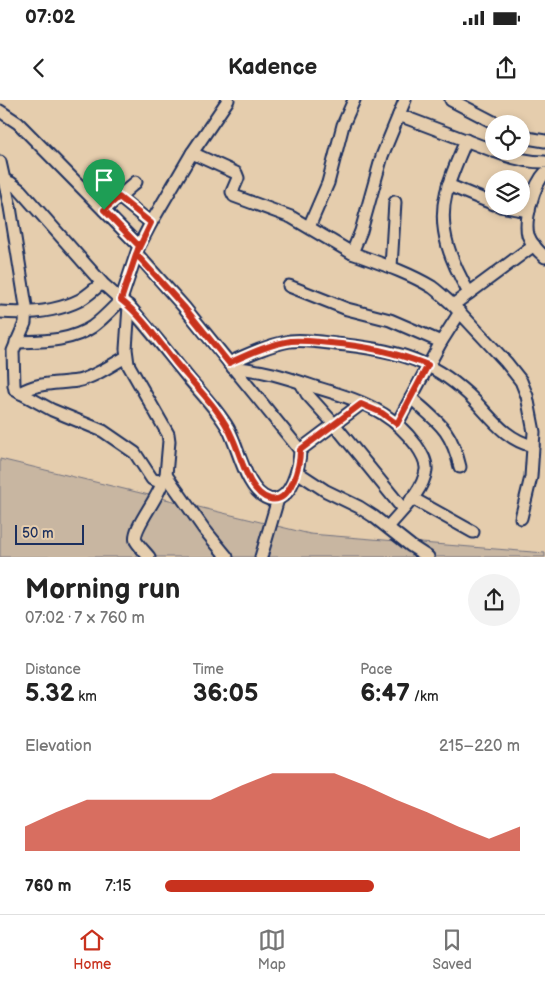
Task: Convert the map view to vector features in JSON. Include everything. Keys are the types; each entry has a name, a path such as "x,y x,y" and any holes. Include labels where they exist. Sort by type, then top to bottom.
{"street":[{"path":"149,556 136,540 136,533 161,490 169,450 168,434 128,364 126,357 125,303 138,250 151,223 192,153 228,100"},
{"path":"309,227 328,183 343,126 354,100"},
{"path":"352,253 361,231 382,156 405,100"},
{"path":"451,100 485,118"},
{"path":"0,111 18,123 104,210 300,450"},
{"path":"399,115 485,147"},
{"path":"530,138 545,141 544,165 530,207"},
{"path":"466,140 448,185 444,214 446,244 458,274 469,293"},
{"path":"192,153 236,173 238,178 232,192 234,196 291,217 352,253 391,267 433,288 457,308 506,362 521,381 527,396 534,432 532,477 521,518"},
{"path":"520,160 544,165"},
{"path":"0,162 4,180 5,207 26,313 25,323 7,361 14,385 20,393 52,410 103,431 135,453 152,479 157,481 164,477"},
{"path":"4,180 20,190 102,283 125,303 213,407 234,440 248,477 260,493 269,499 278,499 286,494 297,472 300,450 361,404"},
{"path":"104,210 136,182"},
{"path":"448,185 485,200"},
{"path":"119,197 151,223"},
{"path":"391,267 395,202"},
{"path":"528,215 528,236 545,257"},
{"path":"397,424 457,308 469,293 534,245"},
{"path":"0,312 26,313 46,310 81,299 102,283"},
{"path":"289,286 328,302 405,326 441,342"},
{"path":"16,342 68,338 82,333 125,303"},
{"path":"231,365 277,344 292,341 310,341 385,350 428,365 445,375 469,396 500,429 513,439 533,446"},
{"path":"20,393 34,386 89,377 126,357"},
{"path":"231,365 263,371 301,382 361,404 382,413 409,436 423,455 426,468 422,481 412,498 388,526"},
{"path":"301,382 307,394 334,424 402,509"},
{"path":"411,398 447,431 455,447 460,467"},
{"path":"297,472 326,491 359,507 388,526 411,546 428,556"},
{"path":"164,477 227,556"},
{"path":"412,498 473,532"},
{"path":"261,556 278,499"}],"shaded area":[{"path":"0,459 310,534 545,553 545,557 0,557"}],"route":[{"path":"104,210 119,197 151,223 136,254 184,307 229,363 252,352 277,344 292,341 310,341 385,350 428,365 397,424 382,413 361,404 300,450 297,472 286,494 278,499 269,499 260,493 248,477 234,440 213,407 129,306 121,300 124,293 136,254 139,246 104,210"}]}
